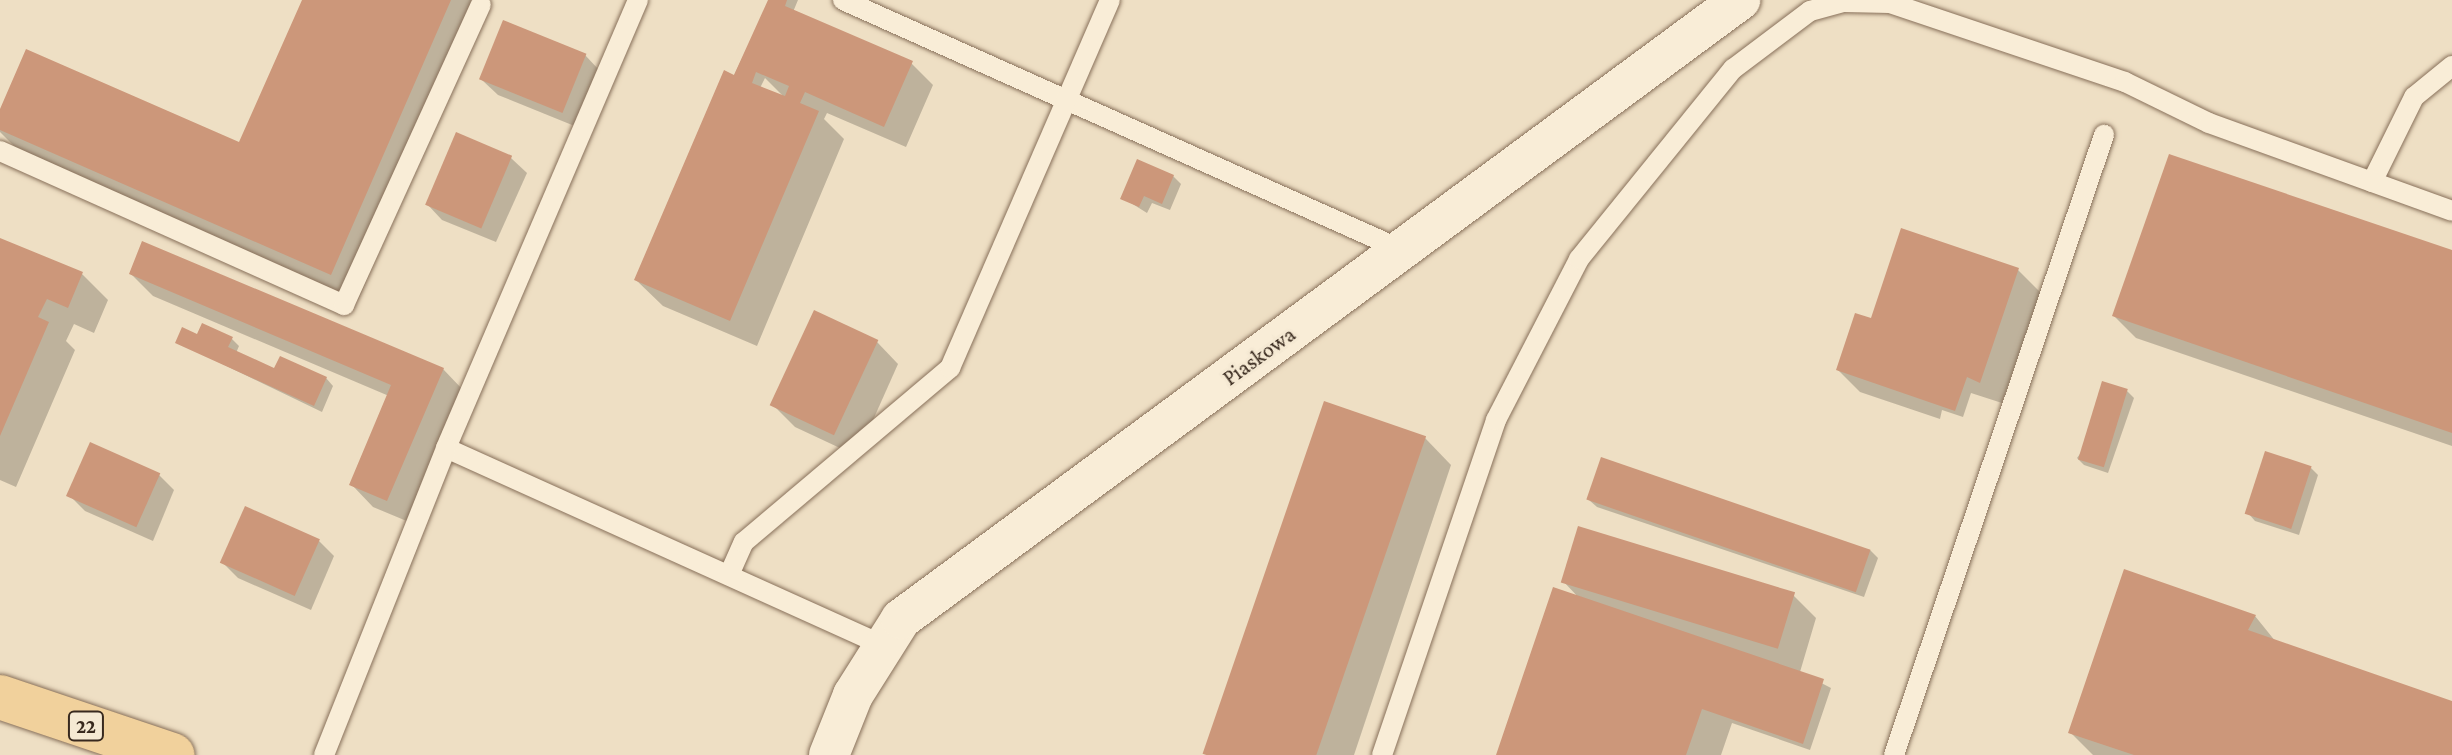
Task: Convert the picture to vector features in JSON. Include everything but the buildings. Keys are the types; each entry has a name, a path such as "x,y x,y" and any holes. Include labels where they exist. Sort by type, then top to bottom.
{"main road":[{"name":"22","path":"0,697 172,755"}],"street":[{"name":"Piaskowa","path":"829,755 853,695 901,619 1740,0"}],"lane":[{"path":"324,755 446,448 638,0"},
{"path":"843,0 1402,250"},
{"path":"729,575 744,542 950,368 1110,0"},
{"path":"1382,755 1496,420 1579,259 1733,69 1810,11 1844,2 1890,3 2125,82 2209,123 2452,211"},
{"path":"0,151 344,305 481,5"},
{"path":"2372,182 2414,97 2452,66"},
{"path":"1894,755 2104,135"},
{"path":"446,448 885,646"}]}
